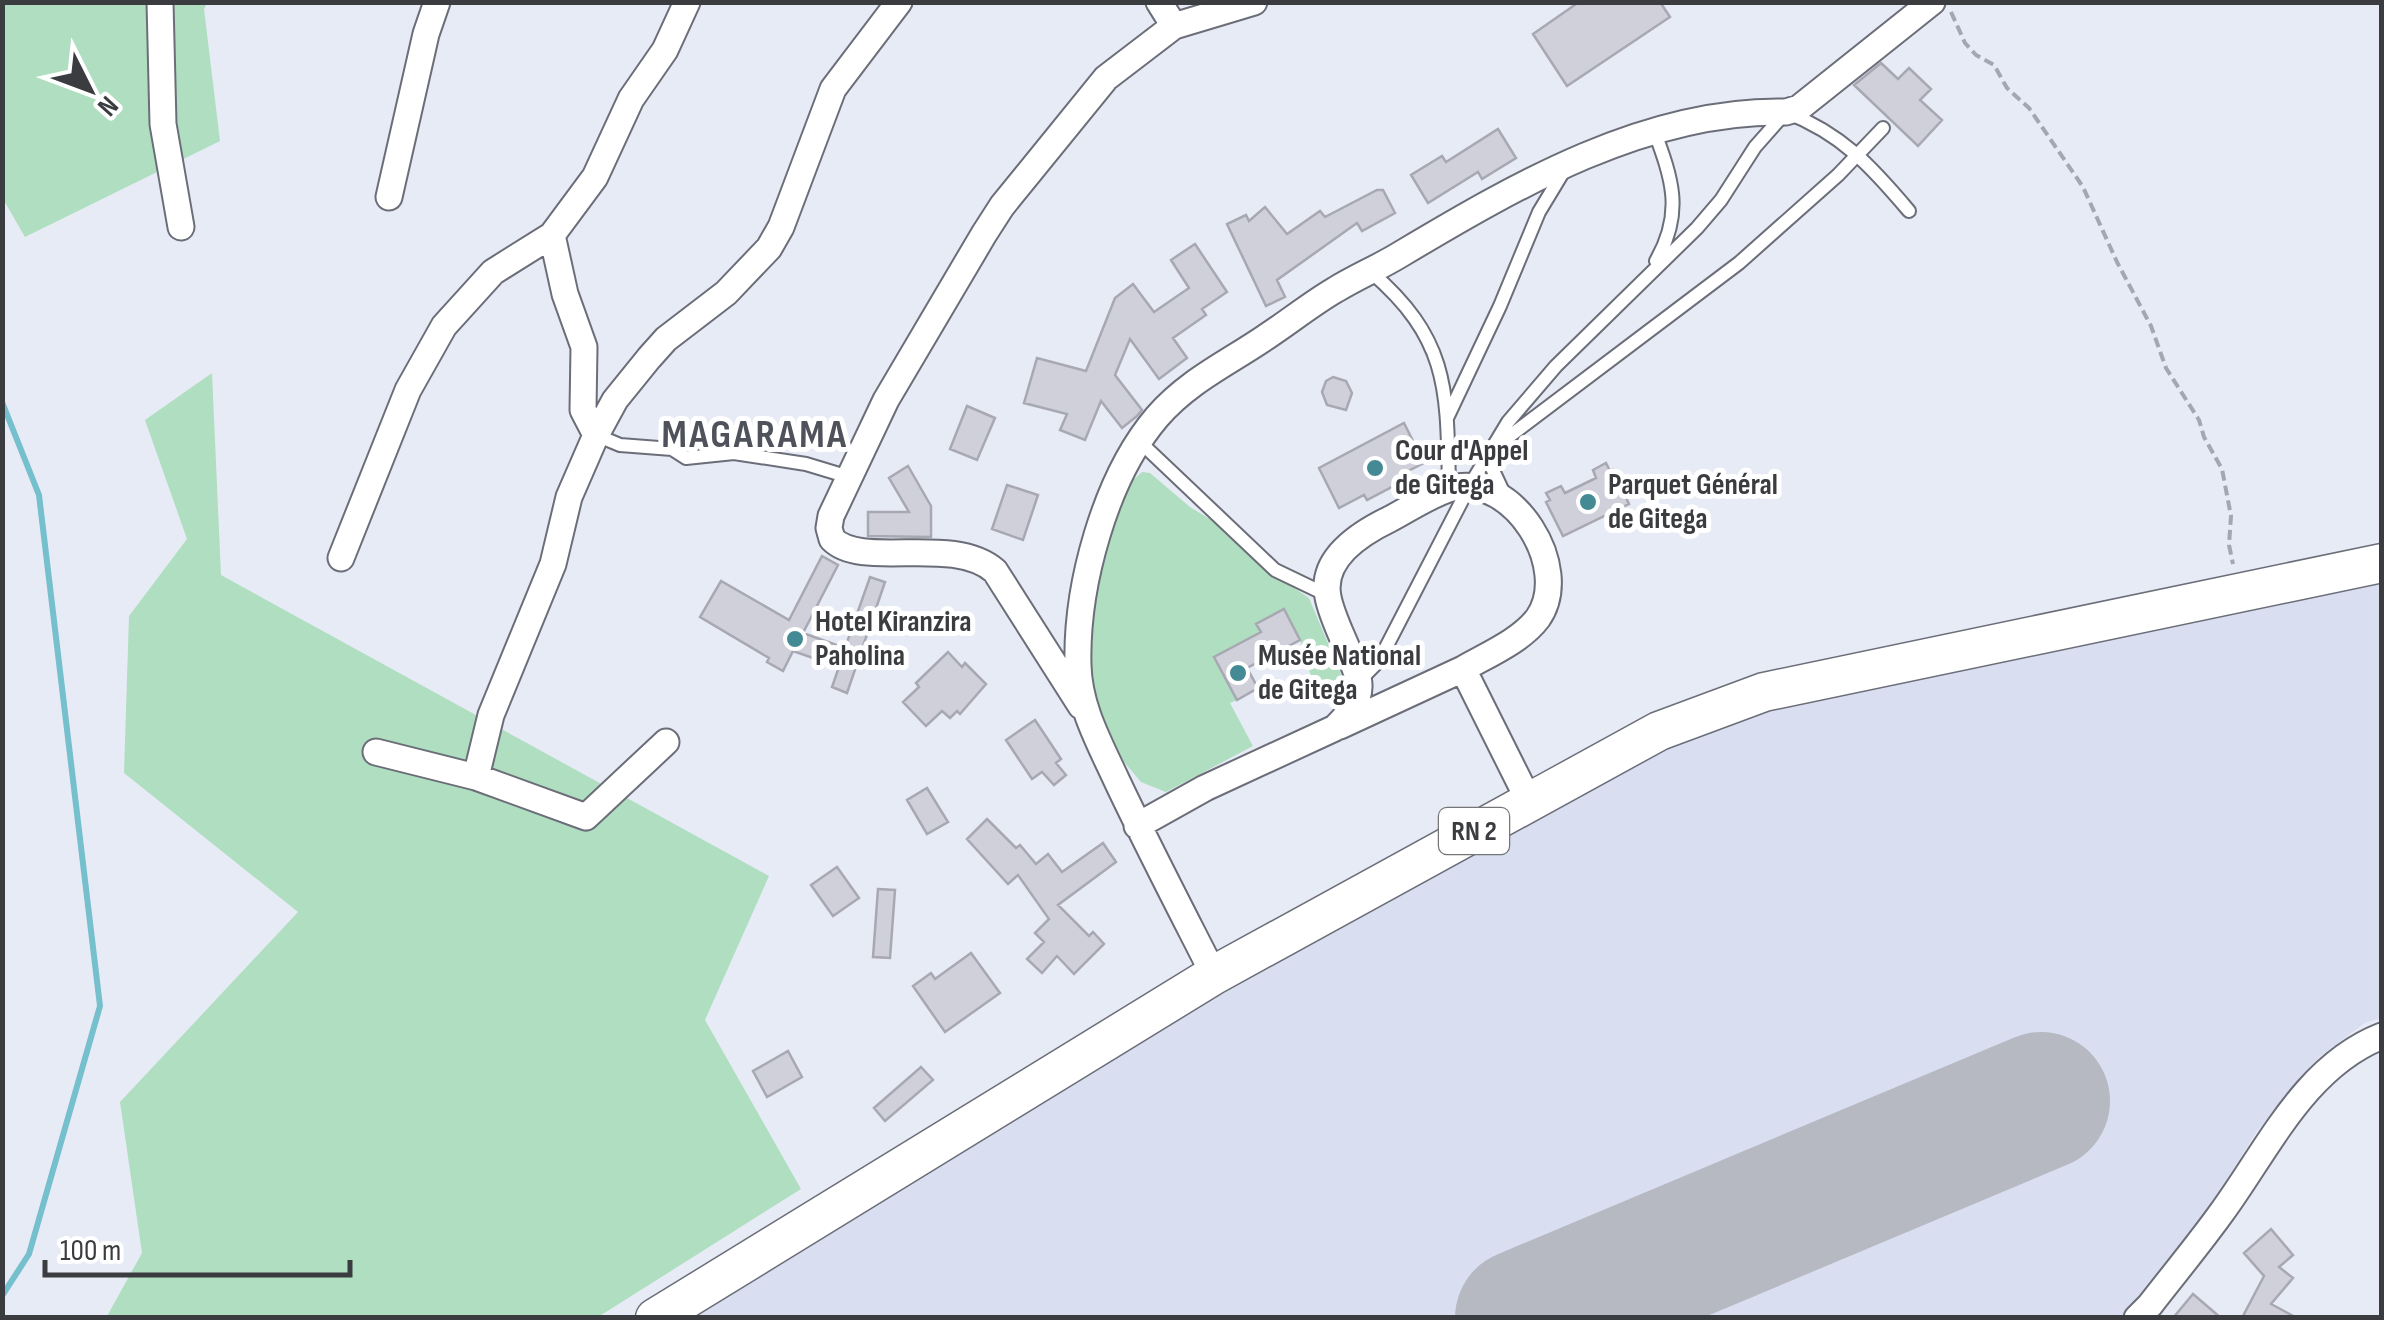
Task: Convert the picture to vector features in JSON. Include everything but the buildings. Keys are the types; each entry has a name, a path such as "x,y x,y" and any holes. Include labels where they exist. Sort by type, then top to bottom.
{"main road":[{"name":"RN 2","path":"655,1318 1214,975 1659,731 1764,692 2382,563"}],"street":[{"path":"160,2 162,124 181,227"},
{"path":"389,197 436,2"},
{"path":"341,558 408,390 444,326 493,272 552,235 595,177 631,99 664,50 687,2"},
{"path":"476,777 491,715 552,564 569,497 596,434 615,400 649,358 726,293 769,248 833,90 899,2"},
{"path":"1160,2 1174,26"},
{"path":"1214,975 1084,710 996,571 985,562 949,553 849,550 832,539 829,528 886,400 1002,206 1106,78 1174,26 1254,2"},
{"path":"1084,710 1078,663 1088,568 1120,476 1139,441 1168,406 1206,373 1253,346 1335,289 1489,202 1566,167 1654,130 1698,118 1786,112 1812,101 1880,41 1932,2"},
{"path":"552,235 584,347 583,410 596,434"},
{"path":"1138,826 1205,788 1463,669 1526,631 1547,599 1550,577 1546,559 1525,520 1508,501 1491,490 1460,487 1362,533 1347,545 1336,560 1327,595 1360,680 1350,712 1335,728"},
{"path":"1463,669 1528,800"},
{"path":"376,752 476,777 586,817 666,742"},
{"path":"2137,1318 2222,1212 2325,1070 2356,1046 2382,1036"}],"lane":[{"path":"1360,680 1379,662 1460,487 1526,400 1708,214 1755,147 1786,112 1818,125 1858,154 1909,211"},
{"path":"1490,451 1739,263 1882,128"},
{"path":"1647,277 1669,233 1674,207 1666,164 1654,130"},
{"path":"1448,416 1539,212 1566,167"},
{"path":"1371,272 1400,298 1430,342 1440,368 1460,487"},
{"path":"596,434 620,445 672,449 686,458 734,453 806,464 849,477"},
{"path":"1139,441 1275,570 1327,595"},
{"path":"1490,451 1496,481 1508,501"}],"path":[{"path":"1948,2 1966,43 1976,55 1994,65 2007,88 2029,108 2082,187 2152,326 2166,368 2199,420 2222,469 2232,516 2231,558 2245,590"}],"shaded area":[{"path":"2381,563 2381,1018 2365,1023 2319,1057 2257,1131 2160,1287 2119,1317 686,1318 1007,1117 1613,758 1689,724"}],"green space":[{"path":"2,3 207,3 204,9 220,141 25,237 3,199"},
{"path":"212,373 221,575 769,876 705,1020 801,1189 598,1317 106,1318 142,1253 120,1102 298,912 124,773 129,616 187,539 145,420"},
{"path":"1142,472 1150,473 1190,507 1221,526 1272,573 1309,598 1346,686 1340,699 1330,704 1312,679 1300,640 1257,624 1261,633 1215,657 1237,700 1230,703 1253,746 1166,792 1141,782 1124,762 1091,695 1090,598 1124,488"}],"waterway":[{"path":"2,402 39,495 100,1006 29,1254 2,1296"}],"runway":[{"path":"1524,1318 2041,1101"}],"place":[{"name":"Cour d'Appel de Gitega","path":"1375,468"},
{"name":"Parquet Général de Gitega","path":"1588,502"},
{"name":"Hotel Kiranzira Paholina","path":"795,639"},
{"name":"Musée National de Gitega","path":"1238,673"}],"district":[{"name":"MAGARAMA","path":"755,435"}]}
